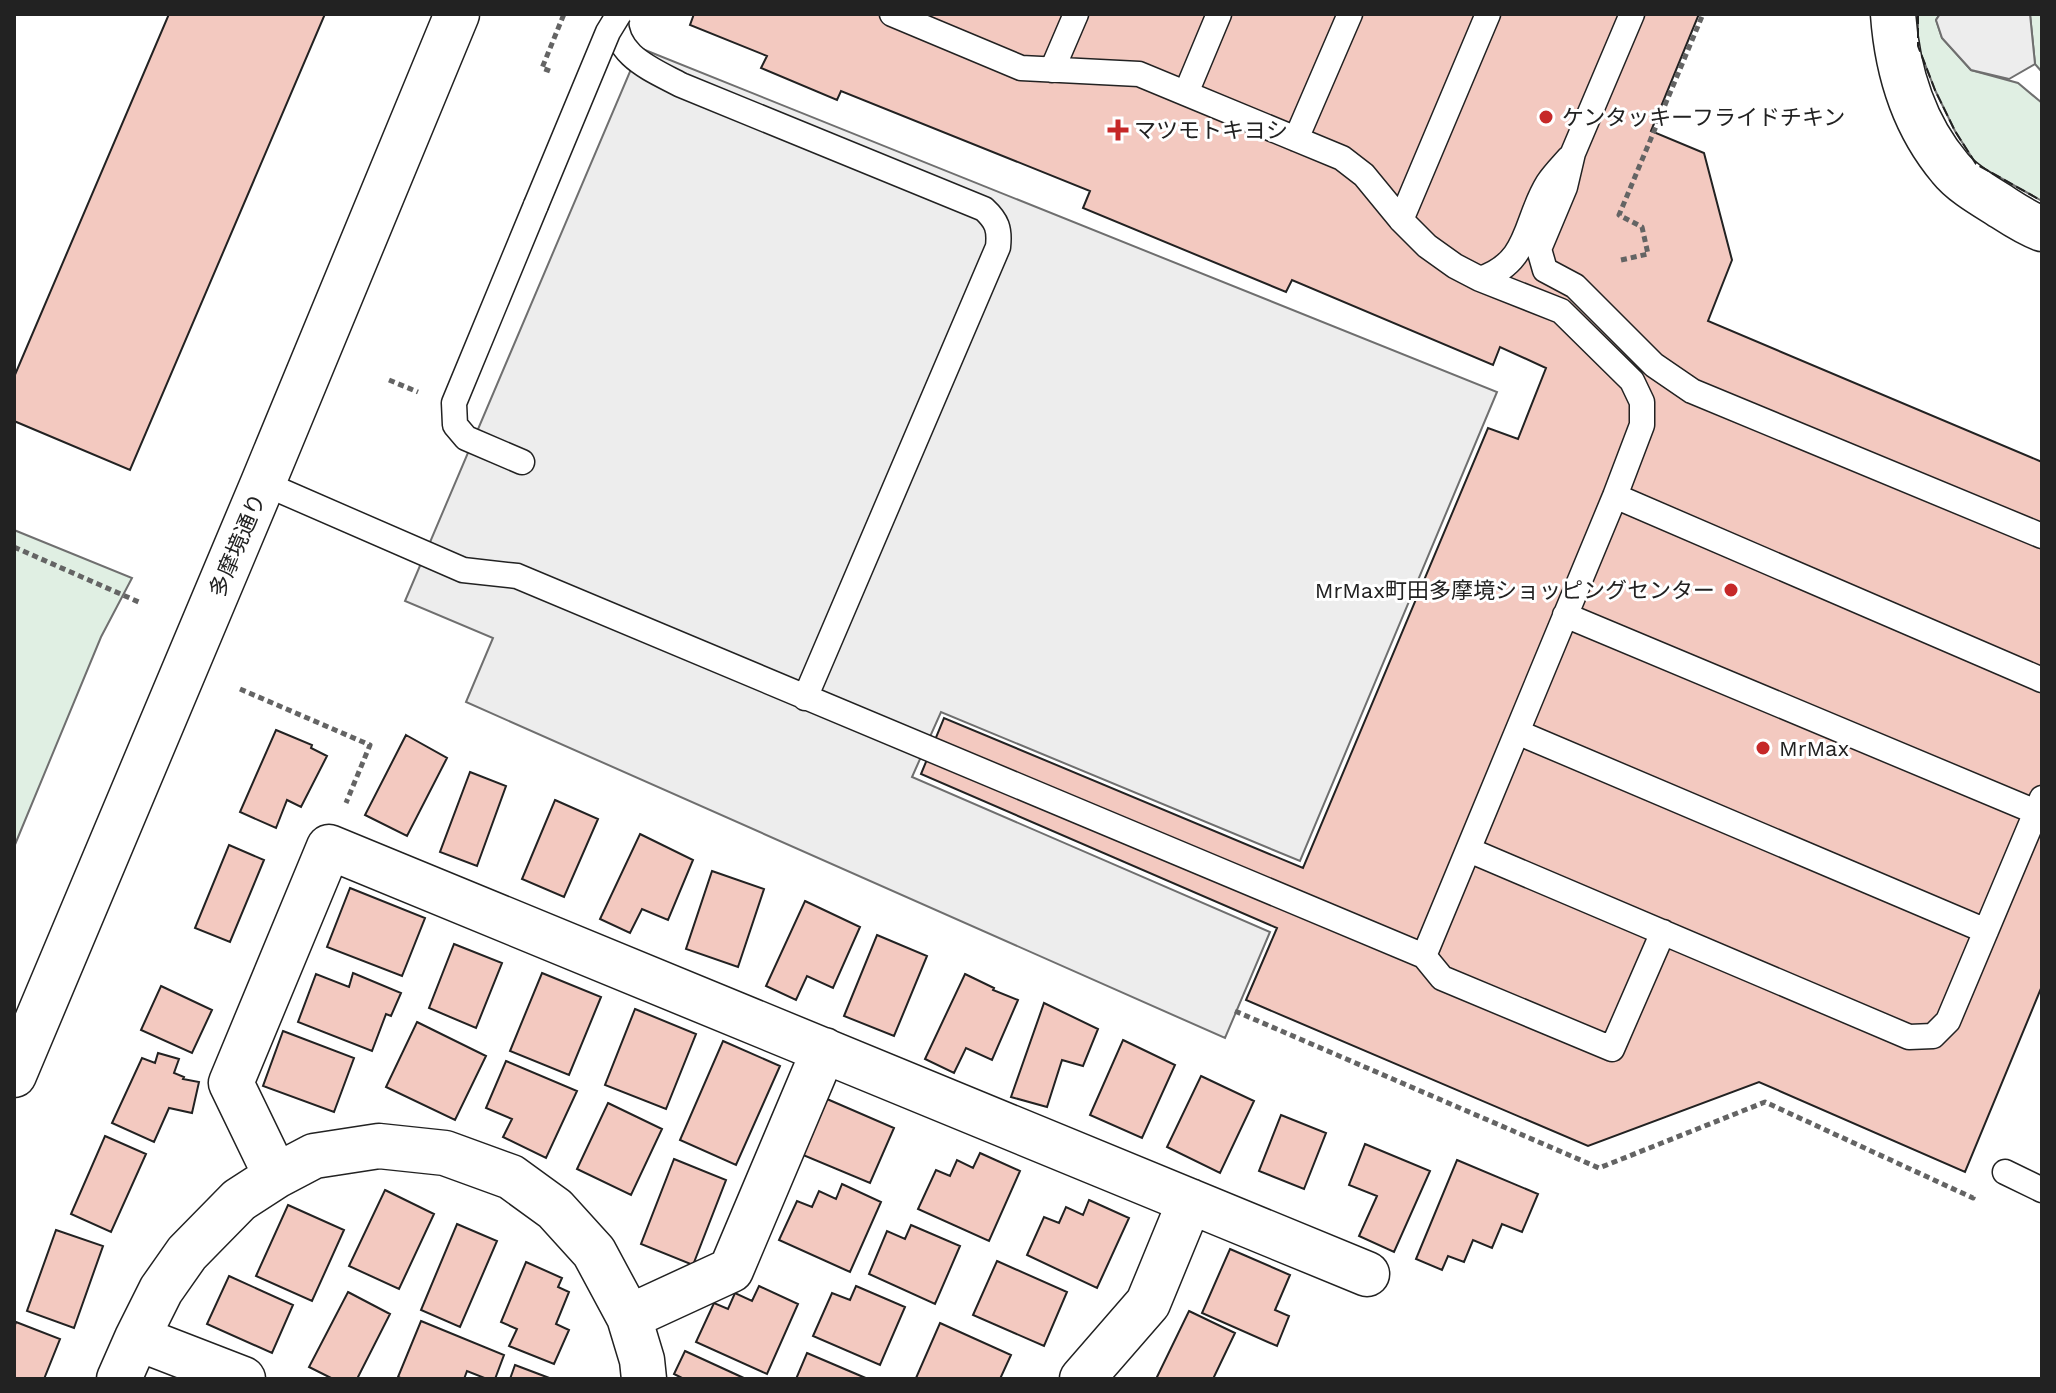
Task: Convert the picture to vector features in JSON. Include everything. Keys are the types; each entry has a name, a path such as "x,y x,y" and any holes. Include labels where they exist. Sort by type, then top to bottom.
{"street":[{"name":"多摩境通り","path":"14,1075 457,14"},
{"path":"1893,14 1902,78 1921,126 1951,170 1987,198 2042,229"},
{"path":"276,1176 231,1083 329,847 1367,1274"},
{"path":"629,1317 731,1270 824,1050"},
{"path":"119,1379 161,1290 187,1253 239,1200 314,1156 379,1146 445,1153 511,1177 555,1209 594,1252 629,1317 642,1360 644,1379"},
{"path":"1082,1379 1148,1303 1190,1201"},
{"path":"137,1338 243,1379"}],"lane":[{"path":"617,14 614,26 619,42 630,56 656,72 984,209 995,220 999,232 998,247 805,698"},
{"path":"522,462 466,438 455,425 454,403 617,14"},
{"path":"892,14 928,21 1021,68 1139,74 1342,158 1364,175 1427,246 1480,279 1561,311 1632,381 1642,402 1642,425 1424,956"},
{"path":"1052,70 1076,14"},
{"path":"1186,93 1219,14"},
{"path":"1296,139 1350,14"},
{"path":"1401,220 1488,14"},
{"path":"1632,14 1573,153 1565,187 1539,249 1545,270 1575,286 1654,365 1692,391 2042,536"},
{"path":"1480,279 1496,274 1510,263 1521,247 1548,184 1573,153"},
{"path":"263,483 463,570 517,576 1424,956 1442,978 1612,1049 1663,932"},
{"path":"1615,496 2042,680"},
{"path":"1469,850 1909,1037 1933,1036 1948,1021 2039,805 1565,615"},
{"path":"1517,732 1986,931"},
{"path":"2005,1172 2042,1190"}],"path":[{"path":"542,68 564,14"},
{"path":"1621,260 1648,254 1642,227 1619,215 1703,14"},
{"path":"14,547 141,603"},
{"path":"240,689 370,745 329,847"},
{"path":"1235,1011 1599,1168 1765,1102 1973,1198 1988,1164 2005,1172"}],"green space":[{"path":"1918,14 1940,14 1936,20 1942,38 1971,70 2018,83 2042,103 2042,201 1976,164 1935,90 1918,46"},
{"path":"2030,14 2042,14 2042,72 2035,64"},
{"path":"14,530 132,578 101,637 14,847"}],"shaded area":[{"path":"1940,14 2030,14 2035,64 2009,79 1971,70 1942,38 1936,20"},
{"path":"640,48 1497,392 1300,861 941,712 912,777 1270,932 1225,1038 466,702 493,638 405,601"}],"building":[{"path":"169,14 325,14 130,470 14,421 14,377"},
{"name":"MrMax町田多摩境ショッピングセンター","path":"694,14 1699,14 1651,131 1704,153 1732,260 1708,321 2042,462 2042,986 1965,1172 1759,1082 1588,1146 1246,1000 1277,928 921,774 944,718 1303,868 1488,428 1518,439 1546,368 1500,347 1493,365 1292,280 1286,292 1083,208 1090,191 841,91 837,100 761,68 767,56 690,25"},
{"path":"276,730 312,745 311,748 327,756 301,807 287,800 276,828 240,812"},
{"path":"406,735 447,758 407,836 365,815"},
{"path":"470,772 506,786 477,866 440,852"},
{"path":"555,800 598,819 564,897 522,879"},
{"path":"640,834 693,860 668,920 642,909 630,933 600,919"},
{"path":"229,845 264,860 230,942 195,928"},
{"path":"712,871 764,889 738,967 686,949"},
{"path":"350,888 425,918 402,976 327,947"},
{"path":"805,901 860,927 833,988 807,976 796,1000 766,986"},
{"path":"877,935 927,956 894,1036 844,1016"},
{"path":"454,944 502,963 476,1028 429,1008"},
{"path":"353,973 401,993 391,1016 386,1014 372,1051 298,1022 316,974 349,987"},
{"path":"542,973 601,997 569,1075 510,1051"},
{"path":"965,974 1018,1000 992,1060 966,1048 954,1073 925,1059"},
{"path":"161,986 212,1010 192,1053 141,1030"},
{"path":"1044,1003 1098,1029 1083,1066 1062,1060 1047,1107 1011,1097"},
{"path":"635,1009 696,1034 666,1109 605,1085"},
{"path":"417,1022 486,1056 455,1120 386,1087"},
{"path":"283,1031 354,1058 334,1112 263,1086"},
{"path":"1123,1040 1175,1065 1142,1138 1090,1115"},
{"path":"723,1041 780,1066 736,1165 680,1140"},
{"path":"158,1053 179,1059 174,1073 183,1079 199,1082 192,1113 169,1108 154,1142 112,1123 142,1058 155,1063"},
{"path":"506,1061 577,1091 546,1158 503,1137 512,1119 486,1108"},
{"path":"1201,1076 1254,1101 1220,1173 1167,1147"},
{"path":"827,1099 894,1128 870,1183 803,1155"},
{"path":"608,1103 662,1129 631,1195 577,1169"},
{"path":"1281,1115 1326,1133 1304,1189 1259,1171"},
{"path":"105,1136 146,1154 111,1232 71,1214"},
{"path":"1365,1144 1430,1171 1394,1252 1359,1236 1377,1196 1349,1185"},
{"path":"980,1153 1020,1171 989,1241 918,1209 936,1170 950,1176 957,1160 973,1168"},
{"path":"674,1159 726,1180 693,1265 641,1244"},
{"path":"1457,1160 1538,1194 1522,1232 1502,1224 1492,1248 1473,1240 1464,1262 1448,1256 1442,1270 1416,1259"},
{"path":"842,1184 881,1202 850,1272 779,1240 797,1201 812,1207 819,1191 836,1199"},
{"path":"385,1190 434,1214 399,1289 349,1266"},
{"path":"1089,1200 1129,1218 1097,1288 1027,1255 1044,1217 1059,1223 1066,1207 1083,1215"},
{"path":"288,1205 344,1230 312,1301 256,1276"},
{"path":"457,1224 497,1241 460,1327 421,1310"},
{"path":"911,1225 960,1246 935,1304 869,1274 887,1231 905,1239"},
{"path":"56,1230 103,1246 74,1328 27,1311"},
{"path":"1230,1249 1290,1275 1275,1310 1289,1316 1277,1346 1202,1313"},
{"path":"997,1261 1067,1292 1044,1346 973,1315"},
{"path":"526,1262 562,1278 558,1287 569,1292 556,1324 569,1330 554,1364 509,1346 517,1329 501,1322"},
{"path":"229,1276 293,1305 272,1353 207,1324"},
{"path":"759,1286 798,1304 767,1374 696,1342 714,1303 728,1309 735,1293 752,1301"},
{"path":"856,1286 905,1307 880,1365 813,1336 832,1293 850,1300"},
{"path":"348,1292 390,1314 357,1379 333,1379 309,1367"},
{"path":"1189,1311 1235,1333 1213,1379 1156,1379"},
{"path":"421,1321 504,1355 495,1379 467,1371 464,1379 398,1377"},
{"path":"16,1322 60,1339 44,1379 14,1379"},
{"path":"940,1323 1011,1355 1000,1379 916,1378"},
{"path":"685,1351 746,1379 684,1379 674,1374"},
{"path":"807,1353 868,1379 796,1379"},
{"path":"515,1365 552,1379 510,1379"}],"fence":[{"path":"1918,14 1918,46 1935,90 1976,164 2042,201"}],"place":[{"name":"ケンタッキーフライドチキン","path":"1546,117"},
{"name":"マツモトキヨシ","path":"1118,130"},
{"name":"MrMax町田多摩境ショッピングセンター","path":"1731,590"},
{"name":"MrMax","path":"1763,748"}]}
